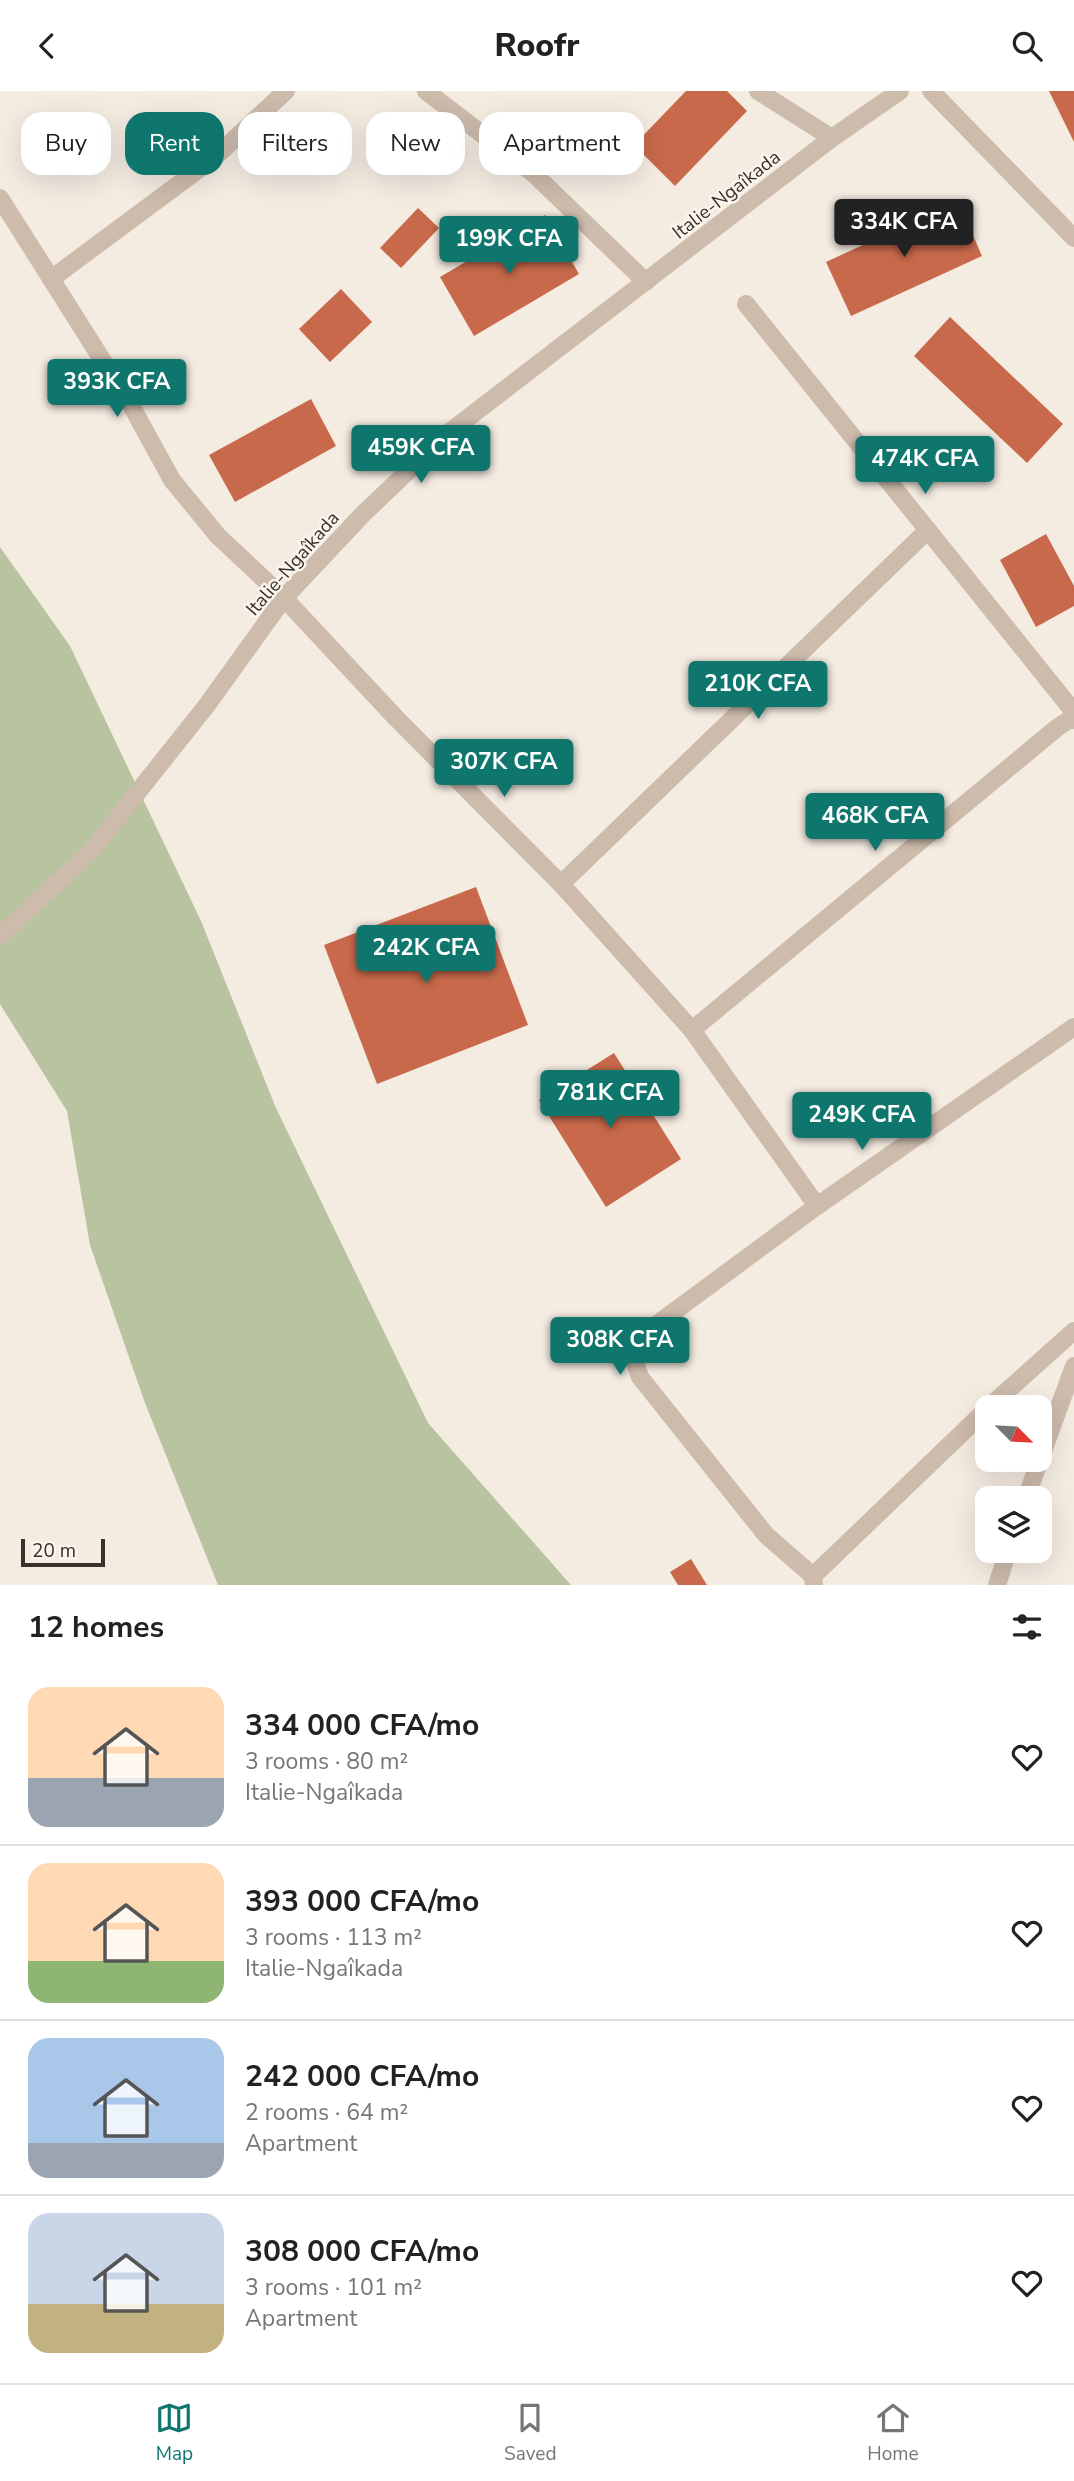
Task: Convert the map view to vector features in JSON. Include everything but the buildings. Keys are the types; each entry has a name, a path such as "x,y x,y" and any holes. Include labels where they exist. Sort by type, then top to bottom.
{"street":[{"path":"51,279 214,158 286,91"},
{"path":"426,91 534,174 646,282"},
{"path":"758,91 832,138"},
{"name":"Italie-Ngaîkada","path":"0,936 91,851 208,705 284,598 363,514 447,434 832,138 900,91"},
{"path":"931,91 1074,238"},
{"path":"0,198 132,407 173,480 218,536 284,598 396,717 561,884 692,1030 817,1206"},
{"path":"746,304 1074,712"},
{"path":"561,884 928,530"},
{"path":"692,1030 1058,727 1074,720"},
{"path":"975,1421 813,1581 766,1535 640,1377 633,1357 640,1336 817,1206 1074,1027"},
{"path":"1003,1395 1074,1331"},
{"path":"1030,1486 1074,1366"},
{"path":"997,1585 1004,1563"}],"green space":[{"path":"0,547 70,646 201,921 276,1108 428,1423 571,1585 218,1585 145,1403 90,1245 67,1111 0,1004"}]}
